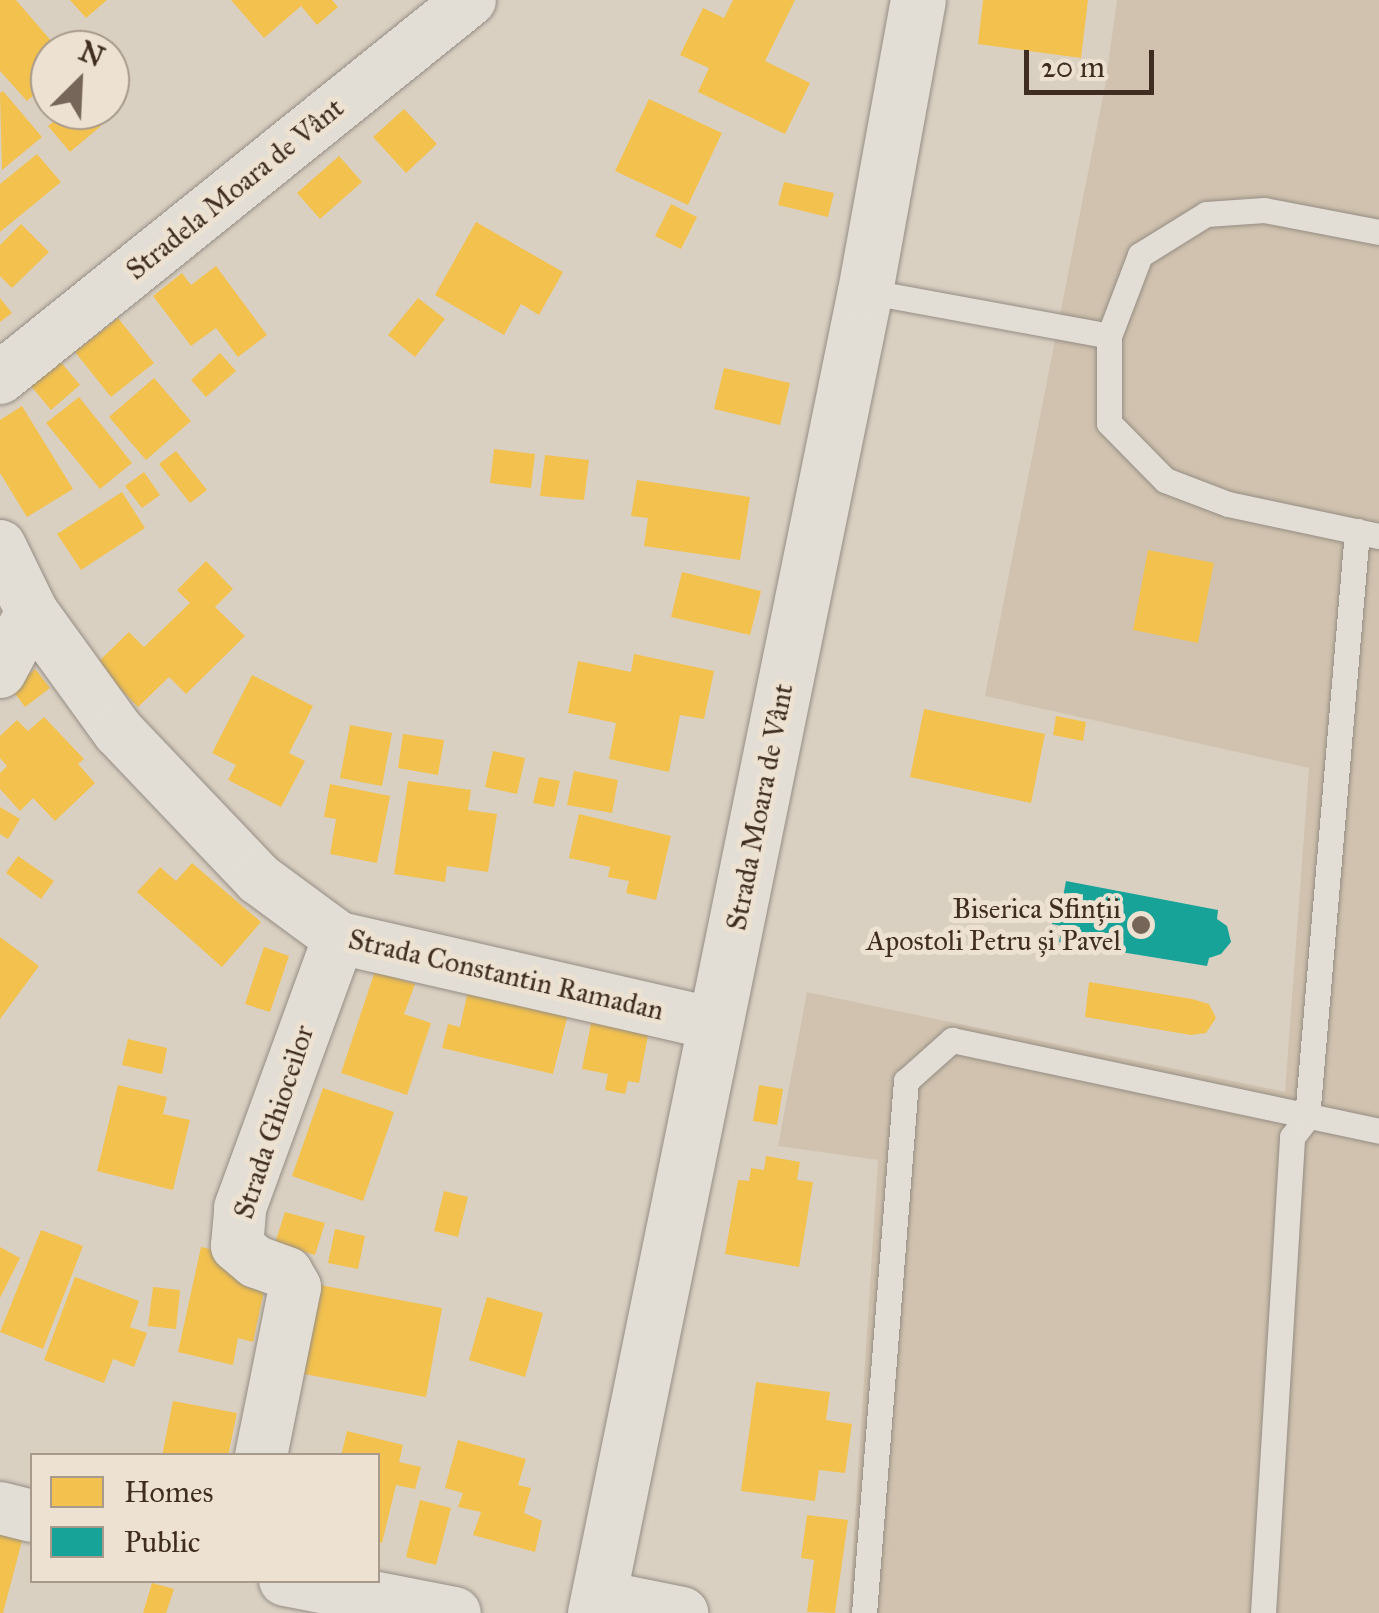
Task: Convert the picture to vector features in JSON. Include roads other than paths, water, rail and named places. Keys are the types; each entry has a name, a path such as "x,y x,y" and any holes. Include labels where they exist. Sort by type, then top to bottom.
{"main road":[{"name":"Strada Moara de Vânt","path":"597,1605 865,291 918,0"}],"street":[{"name":"Stradela Moara de Vânt","path":"0,378 470,0"},
{"name":"Strada Constantin Ramadan","path":"0,546 32,612 118,732 260,879 339,938 716,1024"},
{"path":"0,672 32,612"},
{"name":"Strada Ghioceilor","path":"262,1453 294,1288 288,1273 256,1262 237,1246 240,1208 339,938"},
{"path":"0,1508 30,1516"},
{"path":"300,1583 455,1613"},
{"path":"597,1605 682,1613"}],"lane":[{"path":"1262,1613 1292,1137 1307,1118 1368,534 1228,504 1165,480 1109,423 1109,336 1140,254 1206,214 1264,210 1379,232"},
{"path":"865,291 1109,336"},
{"path":"864,1613 906,1080 952,1040 1379,1131"}],"place":[{"name":"Biserica Sfinții Apostoli Petru și Pavel","path":"1141,925"}]}
